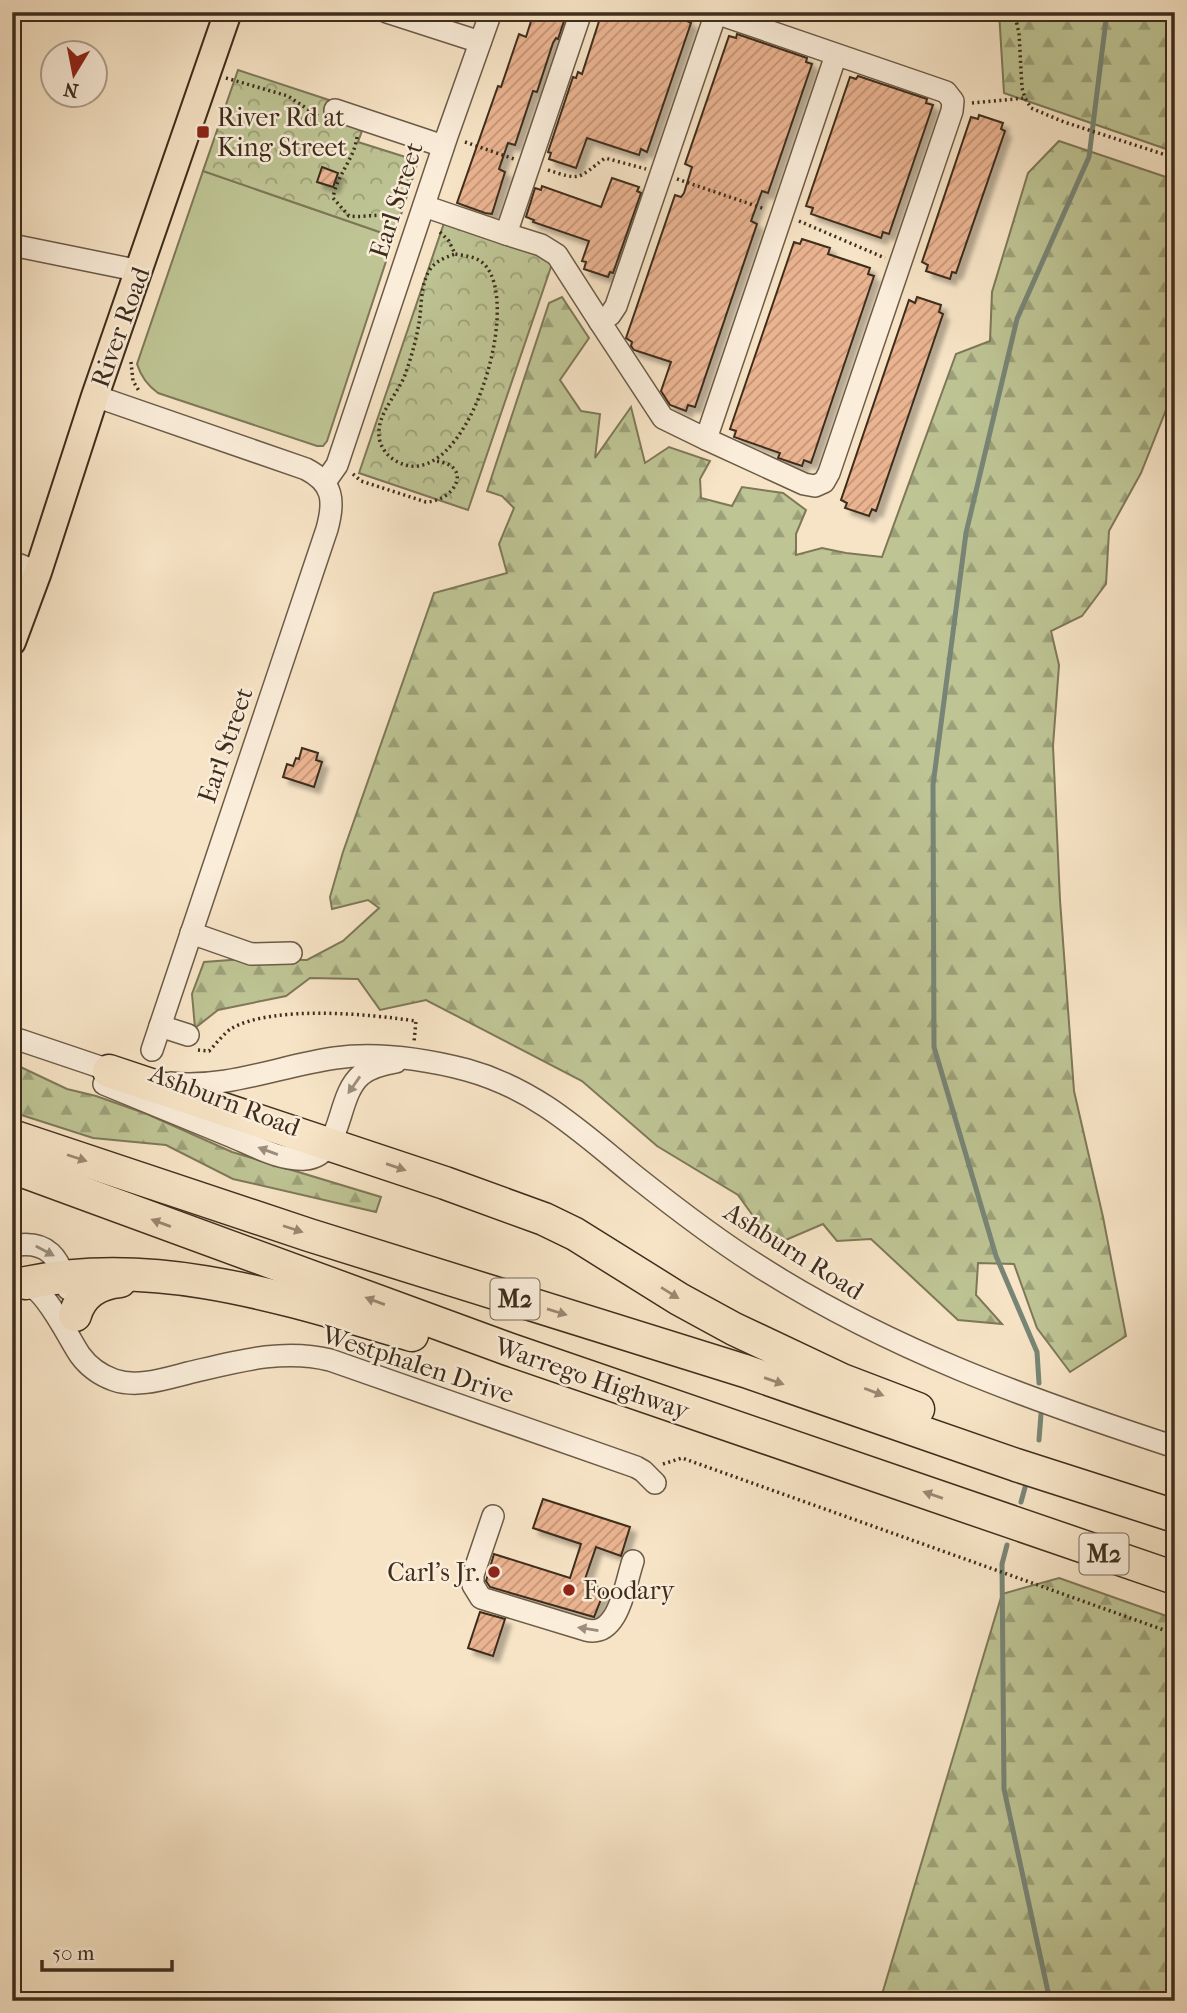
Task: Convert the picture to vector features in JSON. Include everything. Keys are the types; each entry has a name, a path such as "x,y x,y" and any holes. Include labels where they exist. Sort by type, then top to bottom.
{"highway":[{"path":"109,1071 544,1220 575,1234 723,1323 782,1353 878,1394 1145,1492 1175,1515"},
{"name":"Warrego Highway","path":"12,1136 310,1235 745,1371 1016,1465 1175,1515"},
{"name":"Warrego Highway","path":"12,1167 508,1349 1175,1578"},
{"path":"19,1285 65,1277 117,1273 181,1278 240,1288 302,1303 476,1354 508,1349"},
{"path":"75,1315 84,1297 103,1284 181,1278"}],"main road":[{"name":"River Road","path":"12,642 228,12"}],"street":[{"path":"387,12 480,42"},
{"name":"Earl Street","path":"152,1050 332,513 332,498 325,482 337,465 443,146 491,12"},
{"path":"506,234 581,12"},
{"path":"424,206 541,245 557,255 600,322 663,418 809,485 819,486 824,482 953,107 952,98 946,92 715,13 616,306 610,315 600,322"},
{"path":"706,439 836,55"},
{"path":"335,110 443,146"},
{"path":"12,245 140,271"},
{"path":"95,396 306,469 325,482"},
{"path":"12,562 38,572"},
{"path":"191,933 251,954 292,953"},
{"path":"160,1026 188,1035"},
{"name":"Ashburn Road","path":"16,1037 88,1078 266,1150 305,1159 316,1156 331,1145 346,1097 359,1077 380,1065 412,1060"},
{"name":"Ashburn Road","path":"16,1037 109,1071 162,1082 200,1084 243,1079 310,1062 363,1055 412,1060 467,1070 488,1077 528,1094 571,1121 664,1199 717,1238 840,1315 962,1372 1014,1393 1175,1447"},
{"path":"12,1246 31,1245 49,1251 56,1257 65,1277 75,1315 80,1354"},
{"name":"Westphalen Drive","path":"19,1285 41,1294 80,1354 92,1368 113,1380 129,1383 150,1381 269,1356 308,1355 330,1360 649,1477"},
{"path":"493,1516 473,1575 473,1585 481,1598 594,1632 602,1630 614,1619 633,1561"}],"path":[{"path":"1014,12 1019,33 1025,98 1036,110 1175,159"},
{"path":"953,107 990,100 1014,101 1025,98"},
{"path":"133,352 133,382 148,397"},
{"path":"352,469 355,478 361,481 433,502 452,490 458,477 450,464 434,461"},
{"path":"188,1035 190,1050 209,1051 231,1028 263,1018 313,1014 384,1016 416,1021 412,1060"},
{"path":"649,1477 682,1458 1175,1634"}],"green space":[{"path":"999,12 1175,12 1175,152 1004,93"},
{"path":"238,70 335,102 363,128 358,142 418,161 394,237 203,171"},
{"path":"1059,141 1175,180 1175,387 1141,473 1109,531 1106,584 1082,616 1051,631 1059,665 1053,746 1060,900 1074,1091 1103,1217 1126,1336 1070,1372 1037,1328 1014,1264 978,1263 976,1295 1002,1324 958,1320 871,1239 837,1241 823,1224 774,1245 738,1195 657,1146 582,1081 426,1000 380,1010 358,979 310,978 286,996 218,1010 195,1028 192,994 204,962 244,959 307,960 343,941 379,908 368,900 332,909 330,897 343,852 434,593 507,573 499,544 514,508 502,496 487,491 549,303 562,297 589,338 560,380 581,411 600,414 595,458 631,407 645,463 669,447 710,461 700,479 701,498 732,506 742,487 783,493 806,510 796,534 796,555 822,548 882,557 956,354 990,341 992,292 1028,173"},
{"path":"203,171 394,237 327,441 323,446 158,393 140,373 137,364"},
{"path":"444,223 535,253 552,264 468,510 359,473"},
{"path":"12,1063 67,1089 147,1114 232,1152 381,1197 376,1212 233,1179 166,1145 93,1138 12,1112"},
{"path":"1059,1578 1175,1619 1175,2001 880,2001 1002,1594"}],"building":[{"path":"534,12 567,12 558,39 553,43 537,92 533,91 515,145 508,143 499,169 505,172 492,214 485,213 457,203 498,86 501,87 519,34 526,37"},
{"path":"602,12 676,12 686,16 685,20 691,23 647,152 641,149 639,155 587,138 576,168 549,159 551,153 548,152 573,77 576,78 578,72 582,74"},
{"path":"737,34 807,58 806,62 812,64 768,193 762,191 751,221 757,224 695,407 688,405 686,411 670,405 661,391 671,362 634,350 632,342 626,338 675,195 681,197 684,193 692,167 685,164 729,36 736,38"},
{"path":"858,76 927,99 926,103 933,105 889,234 883,232 881,238 811,214 813,208 806,206 850,77 856,79"},
{"path":"979,115 1003,123 1001,129 1005,131 956,273 952,272 950,279 926,271 928,265 922,262 971,117 978,119"},
{"path":"322,167 338,173 333,187 317,182"},
{"path":"612,178 639,187 637,191 641,193 613,273 610,272 608,277 584,269 586,262 582,261 589,241 533,222 534,220 526,217 535,188 541,190 542,186 601,207"},
{"path":"802,239 830,248 828,254 870,268 868,274 874,276 811,463 804,460 802,466 778,458 780,453 734,437 736,431 730,429 794,242 800,244"},
{"path":"917,297 941,305 939,312 943,314 876,511 872,509 869,516 845,508 847,503 841,500 909,300 915,303"},
{"path":"302,748 318,753 316,760 322,762 314,787 283,777 287,764 293,766 296,758 299,759"},
{"path":"543,1499 630,1527 621,1556 596,1547 584,1582 605,1589 594,1617 490,1587 486,1581 494,1554 570,1578 581,1544 533,1528"},
{"path":"480,1612 505,1619 493,1656 468,1648"}],"waterway":[{"path":"1039,1383 1037,1352 996,1256 934,1047 933,785 966,533 1017,319 1089,157 1107,12"},
{"path":"1039,1440 1041,1414"},
{"path":"1021,1502 1026,1484"},
{"path":"1007,1545 1002,1564 1004,1789 1050,2001"}],"place":[{"name":"River Rd at King Street","path":"203,132"},
{"name":"Carl's Jr.","path":"494,1572"},
{"name":"Foodary","path":"569,1590"}]}
